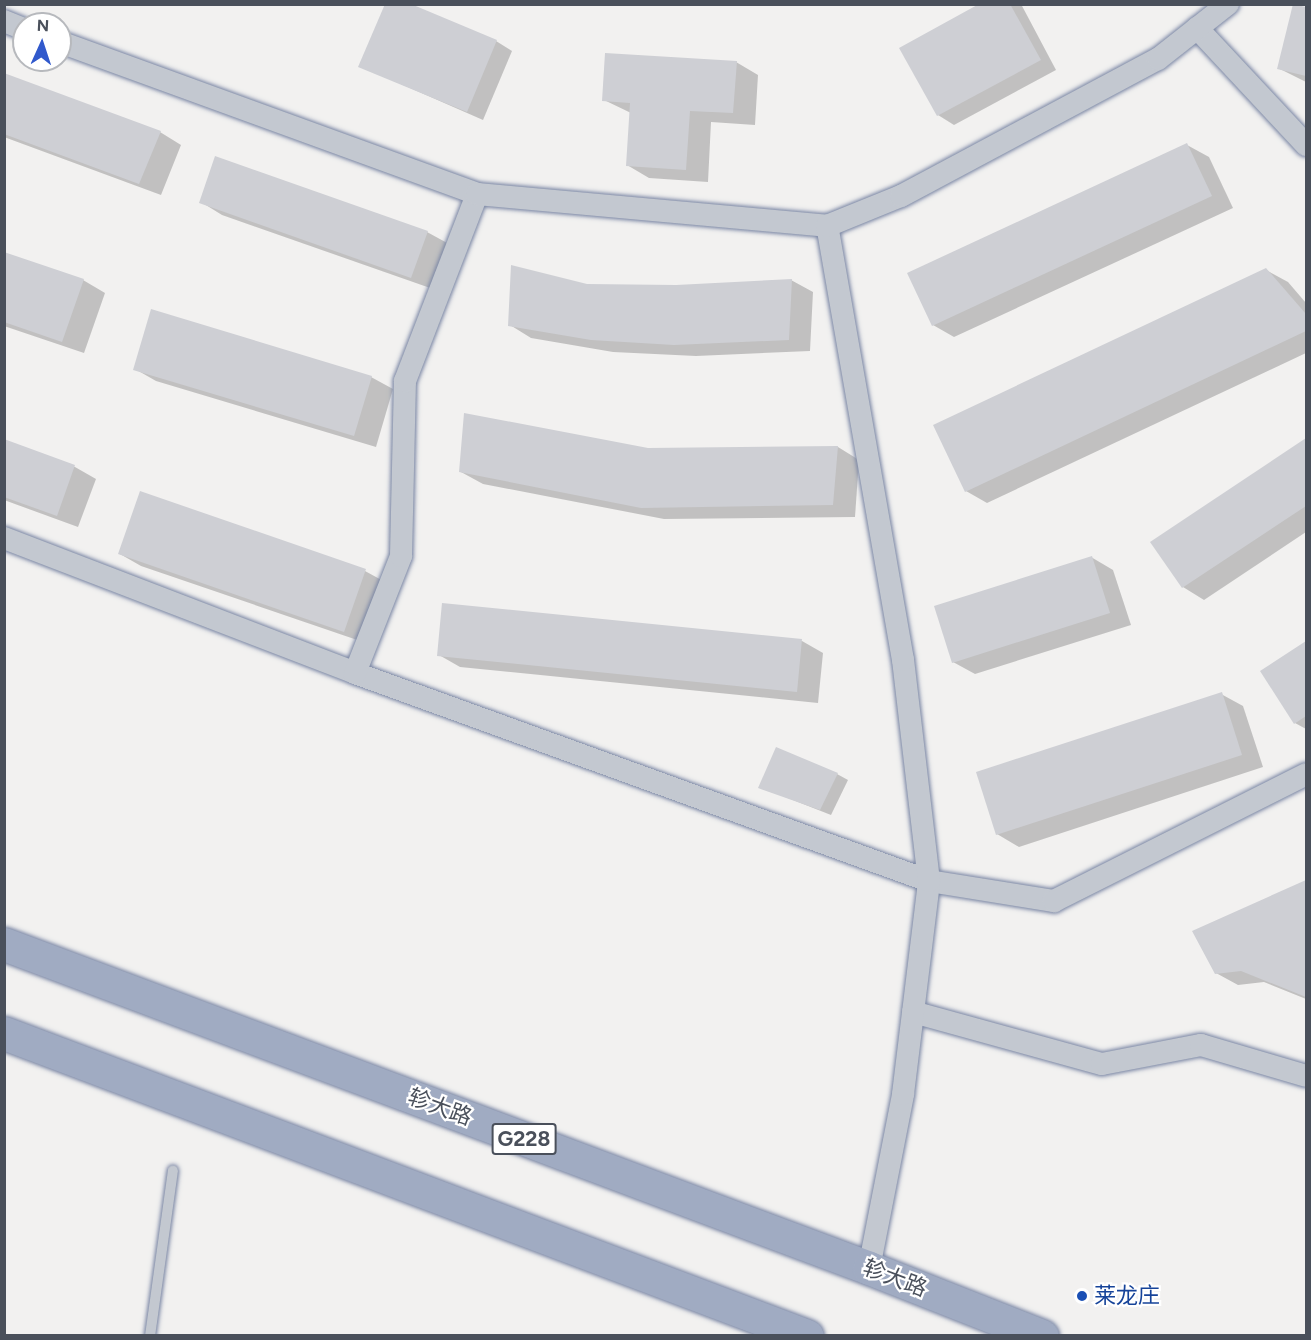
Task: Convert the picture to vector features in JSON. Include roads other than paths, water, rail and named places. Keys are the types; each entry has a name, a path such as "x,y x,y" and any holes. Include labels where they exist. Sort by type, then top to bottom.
{"highway":[{"name":"轸大路","path":"4,944 1042,1335"},
{"path":"4,1033 807,1335"}],"street":[{"path":"72,46 477,194 827,226 901,196 1148,65 1228,4"},
{"path":"1197,28 1306,145"},
{"path":"355,673 401,556 405,381 477,194"},
{"path":"827,226 903,660 929,881 903,1094 869,1268"},
{"path":"4,538 355,673 929,881 1054,901 1306,774"},
{"path":"913,1012 1102,1064 1201,1045 1306,1076"}],"lane":[{"path":"150,1335 173,1171"}],"place":[{"name":"莱龙庄","path":"1082,1296"}]}
